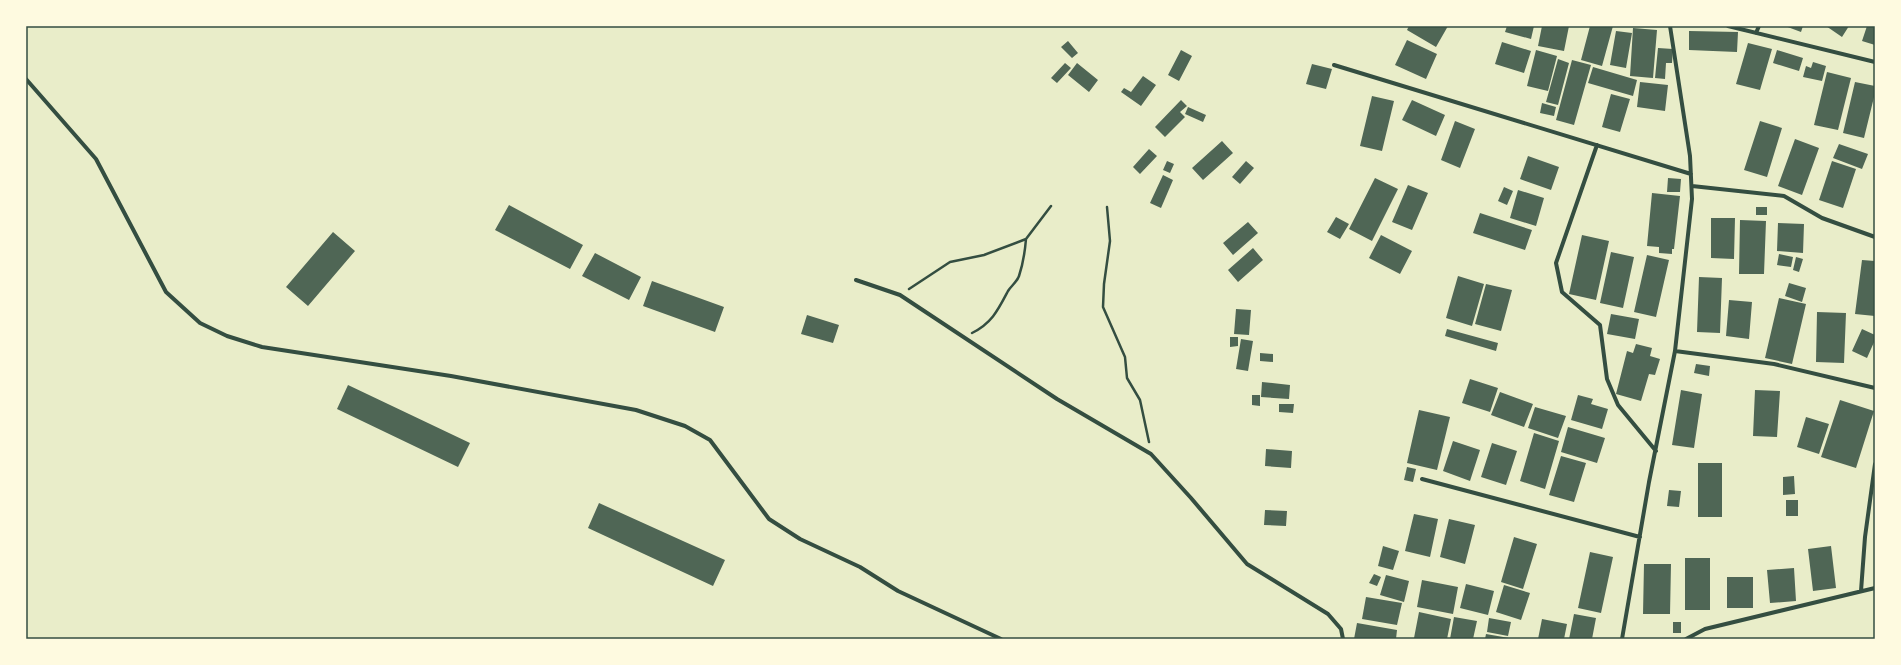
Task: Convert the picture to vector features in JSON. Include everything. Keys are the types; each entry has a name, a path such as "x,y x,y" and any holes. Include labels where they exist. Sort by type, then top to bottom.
{"street":[{"path":"1622,639 1675,351 1692,200 1690,156 1670,26"},
{"path":"1728,26 1875,62"},
{"path":"1756,34 1759,26"},
{"path":"1334,65 1691,174"},
{"path":"26,80 96,159 166,292 200,323 227,336 262,347 451,376 636,410 685,426 710,440 769,519 800,539 860,567 898,591 1001,639"},
{"path":"1597,145 1556,263 1560,285 1562,292 1600,325 1607,379 1618,406 1656,451"},
{"path":"1692,186 1784,196 1822,218 1875,237"},
{"path":"856,280 900,295 964,336 1004,365 1056,399 1151,454 1191,498 1247,564 1328,614 1340,629 1343,639"},
{"path":"1675,351 1774,364 1875,388"},
{"path":"1861,591 1875,464"},
{"path":"1422,479 1640,537"},
{"path":"1686,639 1705,629 1875,588"}],"path":[{"path":"900,295 950,262 984,255 1026,239 1051,206"},
{"path":"1107,207 1110,241 1104,284 1103,308 1125,357 1127,378 1140,400 1151,454"},
{"path":"964,336 982,328 998,311 1019,277 1025,253 1026,239"}],"building":[{"path":"1409,26 1448,26 1436,47 1407,30"},
{"path":"1507,26 1534,26 1531,39 1505,32"},
{"path":"1542,26 1569,26 1564,51 1538,46"},
{"path":"1590,26 1613,26 1602,66 1581,60"},
{"path":"1785,26 1803,26 1801,32"},
{"path":"1826,26 1849,26 1842,37"},
{"path":"1867,26 1875,26 1875,45 1862,41"},
{"path":"1633,28 1657,30 1653,78 1630,76"},
{"path":"1616,31 1632,33 1626,68 1610,65"},
{"path":"1689,31 1738,32 1737,52 1689,50"},
{"path":"1407,40 1437,54 1426,79 1395,65"},
{"path":"1068,41 1078,53 1072,58 1061,47"},
{"path":"1502,42 1531,51 1524,73 1495,64"},
{"path":"1748,43 1772,49 1760,90 1736,84"},
{"path":"1658,48 1673,49 1672,63 1666,63 1665,79 1655,78"},
{"path":"1181,50 1192,56 1179,81 1168,75"},
{"path":"1536,50 1557,56 1548,91 1527,86"},
{"path":"1777,50 1803,58 1799,71 1773,63"},
{"path":"1558,59 1569,63 1558,105 1546,102"},
{"path":"1572,60 1591,65 1574,125 1556,120"},
{"path":"1813,62 1826,66 1822,81 1803,77 1806,66 1811,68"},
{"path":"1065,63 1071,68 1057,83 1051,78"},
{"path":"1077,63 1098,80 1089,92 1068,75"},
{"path":"1312,64 1332,69 1326,89 1306,84"},
{"path":"1593,67 1637,80 1633,96 1588,83"},
{"path":"1827,72 1851,78 1838,130 1814,125"},
{"path":"1143,76 1156,85 1141,106 1121,92 1124,88 1131,92"},
{"path":"1640,82 1668,85 1665,111 1637,107"},
{"path":"1855,82 1875,86 1875,93 1864,138 1843,133"},
{"path":"1611,94 1630,99 1620,132 1602,127"},
{"path":"1372,96 1394,101 1382,151 1360,146"},
{"path":"1181,100 1187,106 1180,112 1185,117 1165,137 1155,127"},
{"path":"1412,100 1445,115 1436,136 1402,120"},
{"path":"1542,103 1556,107 1554,116 1540,113"},
{"path":"1188,107 1206,115 1203,122 1185,114"},
{"path":"1455,121 1475,129 1460,168 1441,160"},
{"path":"1760,121 1782,128 1767,177 1744,170"},
{"path":"1795,139 1819,148 1802,195 1778,186"},
{"path":"1222,141 1233,153 1203,180 1192,168"},
{"path":"1839,144 1868,154 1862,169 1833,158"},
{"path":"1149,149 1157,156 1140,174 1133,167"},
{"path":"1528,156 1559,167 1551,190 1520,179"},
{"path":"1167,161 1174,164 1170,173 1163,170"},
{"path":"1246,161 1254,168 1240,184 1232,177"},
{"path":"1832,161 1856,169 1843,208 1819,200"},
{"path":"1163,175 1173,180 1161,208 1150,203"},
{"path":"1375,178 1398,189 1372,241 1349,229"},
{"path":"1668,178 1681,179 1680,192 1667,192"},
{"path":"1408,185 1428,193 1412,230 1392,222"},
{"path":"1504,187 1513,191 1507,205 1498,201"},
{"path":"1518,190 1544,198 1536,226 1510,218"},
{"path":"1652,193 1680,196 1674,249 1672,249 1672,254 1659,253 1659,247 1647,246"},
{"path":"509,205 583,245 570,269 495,230"},
{"path":"1756,207 1767,207 1767,215 1756,215"},
{"path":"1480,213 1532,230 1525,250 1473,233"},
{"path":"1336,217 1349,224 1340,239 1327,232"},
{"path":"1711,218 1735,218 1734,259 1711,258"},
{"path":"1740,220 1766,221 1764,274 1739,274"},
{"path":"1248,222 1258,233 1233,255 1223,243"},
{"path":"1778,223 1804,224 1803,253 1777,251"},
{"path":"333,232 355,251 308,306 286,287"},
{"path":"1381,235 1412,251 1400,274 1369,258"},
{"path":"1582,235 1609,241 1596,300 1569,294"},
{"path":"1253,248 1263,260 1238,282 1228,270"},
{"path":"1611,252 1634,257 1623,308 1600,303"},
{"path":"595,253 641,277 629,300 582,276"},
{"path":"1779,254 1793,257 1791,267 1777,265"},
{"path":"1647,255 1669,260 1656,317 1634,312"},
{"path":"1796,257 1803,259 1799,272 1793,270"},
{"path":"1862,260 1875,261 1875,316 1855,314"},
{"path":"1458,276 1484,284 1472,326 1446,318"},
{"path":"1699,277 1722,278 1720,333 1697,332"},
{"path":"652,281 724,307 715,332 643,306"},
{"path":"1789,283 1806,288 1802,302 1785,296"},
{"path":"1486,284 1512,290 1501,331 1475,324"},
{"path":"1779,298 1806,304 1792,364 1765,358"},
{"path":"1729,300 1752,302 1749,339 1726,336"},
{"path":"1236,309 1251,310 1249,335 1234,334"},
{"path":"1817,312 1846,313 1844,363 1816,362"},
{"path":"1611,314 1639,319 1635,339 1607,334"},
{"path":"807,315 839,325 833,343 801,334"},
{"path":"1447,329 1498,343 1496,351 1445,336"},
{"path":"1862,329 1875,335 1875,340 1867,358 1852,351"},
{"path":"1230,337 1238,337 1238,346 1230,347"},
{"path":"1241,339 1253,341 1248,371 1236,369"},
{"path":"1636,344 1652,348 1650,356 1660,359 1655,375 1649,374 1641,401 1616,394 1627,351 1633,353"},
{"path":"1260,353 1273,354 1273,362 1260,361"},
{"path":"1696,364 1710,366 1709,376 1694,373"},
{"path":"1470,379 1498,388 1490,412 1462,403"},
{"path":"1262,382 1290,385 1289,399 1261,397"},
{"path":"348,385 470,443 458,467 337,409"},
{"path":"1681,390 1702,394 1694,448 1672,445"},
{"path":"1755,390 1780,391 1777,437 1753,436"},
{"path":"1500,392 1533,404 1524,427 1491,415"},
{"path":"1252,395 1260,395 1260,406 1252,405"},
{"path":"1578,395 1593,399 1591,404 1608,409 1602,429 1571,420"},
{"path":"1840,400 1874,411 1856,468 1821,457"},
{"path":"1279,404 1294,404 1293,413 1279,412"},
{"path":"1535,407 1566,416 1558,438 1528,428"},
{"path":"1419,410 1450,417 1437,470 1407,463"},
{"path":"1806,417 1829,424 1819,454 1797,447"},
{"path":"1568,427 1605,438 1597,463 1561,452"},
{"path":"1534,433 1559,441 1545,489 1520,481"},
{"path":"1453,441 1480,450 1470,481 1443,471"},
{"path":"1492,443 1517,451 1506,485 1481,477"},
{"path":"1266,449 1292,451 1291,468 1265,466"},
{"path":"1561,456 1586,463 1574,502 1549,495"},
{"path":"1698,463 1722,463 1722,517 1698,517"},
{"path":"1407,467 1416,469 1413,482 1404,480"},
{"path":"1794,476 1795,494 1783,495 1783,477"},
{"path":"1669,490 1681,491 1679,507 1667,506"},
{"path":"1786,500 1798,500 1798,516 1786,516"},
{"path":"599,503 725,560 713,586 588,528"},
{"path":"1265,510 1287,511 1286,526 1264,525"},
{"path":"1414,514 1438,519 1430,557 1405,551"},
{"path":"1449,519 1475,525 1465,564 1440,557"},
{"path":"1514,537 1537,544 1523,589 1501,582"},
{"path":"1383,546 1399,551 1393,570 1378,566"},
{"path":"1831,546 1836,588 1813,591 1808,549"},
{"path":"1590,552 1613,557 1601,613 1578,608"},
{"path":"1685,558 1710,558 1710,610 1685,610"},
{"path":"1644,564 1671,564 1670,614 1643,614"},
{"path":"1794,568 1796,601 1770,603 1767,570"},
{"path":"1374,574 1381,577 1377,586 1369,583"},
{"path":"1386,575 1409,581 1404,602 1380,595"},
{"path":"1727,577 1753,577 1753,608 1727,608"},
{"path":"1422,580 1458,587 1453,614 1417,607"},
{"path":"1466,584 1494,591 1488,615 1460,608"},
{"path":"1504,585 1530,593 1521,620 1496,612"},
{"path":"1366,597 1402,603 1397,625 1362,619"},
{"path":"1419,612 1451,619 1447,639 1414,638"},
{"path":"1574,614 1596,618 1592,639 1569,639"},
{"path":"1454,617 1477,621 1473,639 1450,639"},
{"path":"1489,618 1511,622 1508,636 1487,632"},
{"path":"1542,619 1567,624 1564,639 1538,639"},
{"path":"1673,622 1681,622 1681,633 1673,633"},
{"path":"1357,623 1397,630 1396,639 1354,639"},
{"path":"1486,634 1509,638 1485,639"}]}
